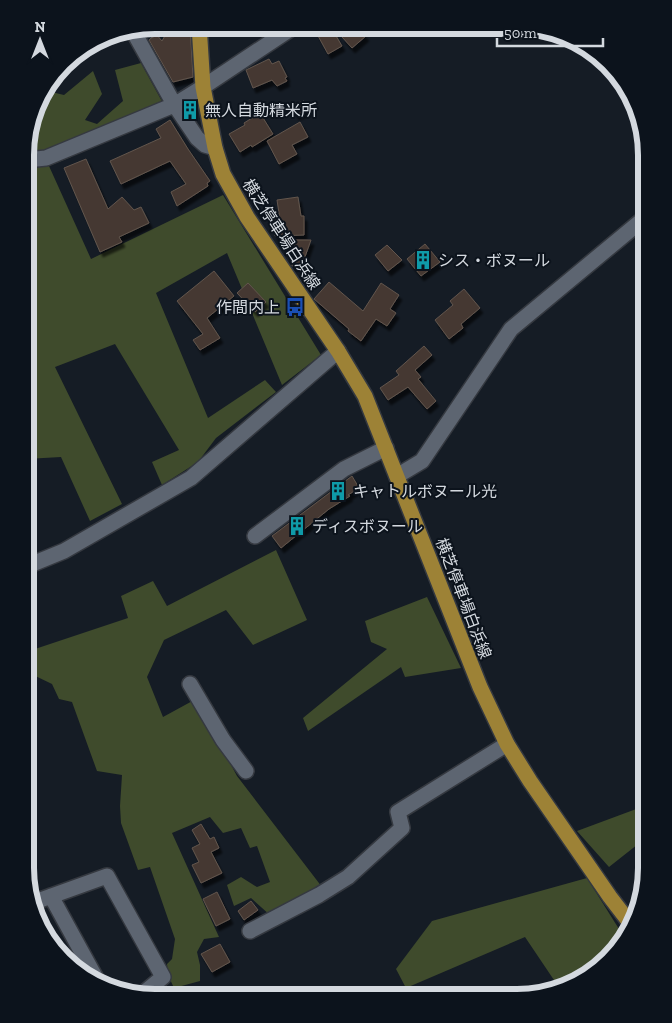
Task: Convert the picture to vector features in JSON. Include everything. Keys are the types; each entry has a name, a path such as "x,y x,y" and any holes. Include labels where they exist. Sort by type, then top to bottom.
{"main road":[{"name":"横芝停車場白浜線","path":"200,34 203,87 215,148 223,174 247,217 338,351 365,396 480,687 507,744 546,805 627,919"}],"street":[{"path":"34,159 46,158 174,105 284,34"},
{"path":"136,35 174,105 197,138 205,145 215,148"},
{"path":"398,476 422,461 511,329 638,223"},
{"path":"34,564 64,551 190,478 338,351"},
{"path":"254,536 344,469 386,448"},
{"path":"190,684 223,740 246,771"},
{"path":"250,931 319,895 348,877 402,828 398,812 507,744"},
{"path":"38,901 107,876 164,977 149,989"},
{"path":"52,896 93,972"}],"green space":[{"path":"141,63 164,105 68,144 71,157 49,166 91,259 223,195 321,355 282,385 227,253 156,293 208,418 265,380 276,392 216,438 198,462 162,485 152,462 179,450 115,344 55,367 122,504 90,521 61,457 34,459 34,155 36,131 40,116 51,92 64,95 93,71 102,94 85,120 97,124 123,101 115,70"},
{"path":"276,550 307,620 253,645 226,610 164,640 147,677 163,717 196,699 237,776 322,887 271,916 251,898 234,906 227,885 241,877 257,887 270,882 257,846 250,848 241,828 223,833 210,817 172,833 219,937 204,939 197,952 200,965 200,981 174,988 168,975 167,964 172,959 175,939 150,867 138,870 121,823 122,775 97,771 72,702 59,699 52,684 34,675 34,649 128,618 121,596 153,581 167,606"},
{"path":"427,597 461,668 405,677 401,667 308,731 303,718 387,649 371,642 365,621"},
{"path":"638,808 638,844 609,867 577,831"},
{"path":"587,878 620,931 603,954 591,964 578,973 556,983 525,937 406,988 396,969 432,921"}],"building":[{"path":"156,34 162,41 166,34 190,34 193,77 173,82 149,40"},
{"path":"317,34 335,34 342,46 328,54"},
{"path":"346,34 364,34 366,36 352,48 342,37"},
{"path":"269,59 272,64 279,61 287,81 277,86 272,80 253,88 246,70"},
{"path":"304,101 308,111 296,115 292,105"},
{"path":"260,113 273,134 240,152 229,134 245,125 244,123"},
{"path":"170,120 210,181 207,183 208,186 177,206 171,192 186,184 170,161 121,184 110,161 161,138 156,129"},
{"path":"300,122 308,137 292,145 297,154 279,164 267,141"},
{"path":"86,159 108,209 122,197 134,210 141,207 149,223 119,237 122,242 100,252 64,168"},
{"path":"298,197 301,216 304,216 304,235 275,236 274,220 280,220 277,200"},
{"path":"295,240 311,240 302,265 292,266"},
{"name":"シス・ボヌール","path":"425,244 440,262 421,276 407,259"},
{"path":"387,245 402,260 388,271 375,255"},
{"path":"214,271 234,296 207,318 220,338 200,350 193,340 203,334 177,301"},
{"path":"329,282 363,311 381,283 399,295 390,309 396,313 387,326 376,319 361,341 314,299"},
{"path":"248,283 266,302 255,312 237,293"},
{"path":"464,289 480,308 461,324 463,328 449,339 435,320 453,305 450,301"},
{"path":"424,346 432,355 415,370 421,377 418,379 436,401 427,409 408,387 388,400 380,388 399,375 396,371"},
{"path":"352,476 359,488 329,509 281,548 272,536"},
{"path":"201,824 210,839 214,837 219,848 211,852 222,873 201,883 192,865 199,862 192,848 200,844 192,830"},
{"path":"217,892 230,919 216,926 203,899"},
{"path":"251,901 258,910 244,920 238,911"},
{"path":"220,944 230,962 212,972 201,954"}],"place":[{"name":"無人自動精米所","path":"190,110"},
{"name":"シス・ボヌール","path":"423,260"},
{"name":"作間内上","path":"295,307"},
{"name":"キャトルボヌール光","path":"338,491"},
{"name":"ディスボヌール","path":"297,526"}]}
